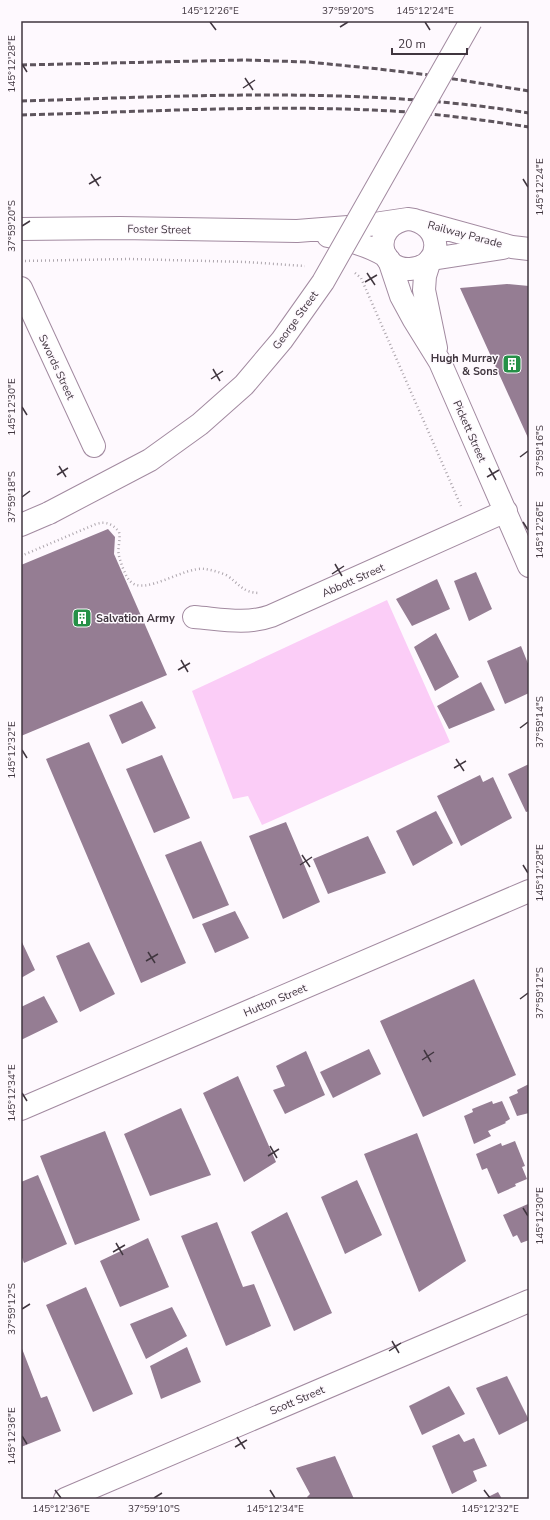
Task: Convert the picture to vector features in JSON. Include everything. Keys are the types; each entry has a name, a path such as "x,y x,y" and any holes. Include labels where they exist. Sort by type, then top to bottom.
{"street":[{"name":"George Street","path":"21,525 50,513 150,460 200,424 244,385 282,340 323,282 471,21"},
{"name":"Foster Street","path":"21,229 120,228 297,231 413,220"},
{"name":"Railway Parade","path":"413,220 521,248"},
{"path":"413,220 428,227 435,240 435,251 431,259 422,266 410,269 402,268 388,258 382,245 387,230 397,222 413,220"},
{"name":"Foster Street","path":"297,231 357,243 372,248 388,258"},
{"name":"Railway Parade","path":"431,259 521,248"},
{"name":"Pickett Street","path":"388,258 401,296 416,326 440,362 529,566"},
{"name":"Pickett Street","path":"431,259 425,276 424,290 440,362"},
{"name":"Swords Street","path":"21,288 94,446"},
{"name":"Abbott Street","path":"194,617 242,621 259,620 271,616 506,512"},
{"name":"Hutton Street","path":"21,1109 529,891"},
{"name":"Scott Street","path":"65,1499 529,1301"}],"path":[{"path":"21,261 129,259 246,262 306,266"},
{"path":"350,271 358,274 361,278 461,508"},
{"path":"21,556 96,524 105,523 112,525 119,532 119,555 129,581 134,584 150,586 187,570 204,569 217,571 225,575 240,588 248,592 262,593"}],"shaded area":[{"path":"387,600 450,742 262,825 248,796 233,799 192,691"}],"building":[{"name":"Hugh Murray & Sons","path":"507,284 529,286 529,440 460,288"},
{"name":"Salvation Army","path":"108,529 115,537 114,554 167,675 21,736 21,565"},
{"path":"476,572 492,609 469,621 454,581"},
{"path":"437,579 450,609 412,626 396,599"},
{"path":"436,633 459,677 435,691 414,647"},
{"path":"521,646 529,666 529,693 505,704 487,661"},
{"path":"481,682 495,710 449,729 437,706"},
{"path":"142,701 156,728 122,744 109,715"},
{"path":"89,742 186,963 141,983 46,759"},
{"path":"162,755 190,818 154,833 126,769"},
{"path":"529,764 529,811 526,812 508,774"},
{"path":"480,775 483,782 493,777 512,818 461,846 437,796"},
{"path":"436,811 453,843 413,866 396,831"},
{"path":"286,822 320,902 283,919 249,836"},
{"path":"368,836 386,873 328,894 313,859"},
{"path":"201,841 229,905 193,919 165,855"},
{"path":"235,911 249,938 215,953 202,924"},
{"path":"21,940 35,970 21,978"},
{"path":"89,942 115,994 80,1012 56,956"},
{"path":"474,979 516,1075 423,1117 380,1021"},
{"path":"44,996 58,1022 21,1040 21,1007"},
{"path":"369,1049 381,1074 333,1098 320,1072"},
{"path":"306,1051 325,1095 285,1114 273,1090 285,1086 276,1066"},
{"path":"238,1076 276,1162 244,1182 203,1093"},
{"path":"529,1084 529,1113 517,1116 509,1097 518,1093 517,1090"},
{"path":"492,1101 493,1104 502,1101 510,1119 505,1122 506,1123 488,1131 491,1136 474,1144 464,1116 473,1112 472,1109"},
{"path":"181,1108 211,1175 150,1196 124,1134"},
{"path":"105,1131 140,1220 75,1245 40,1156"},
{"path":"417,1133 466,1261 419,1292 364,1154"},
{"path":"515,1141 525,1166 522,1167 527,1179 498,1194 487,1168 482,1170 476,1154 501,1143 502,1146"},
{"path":"38,1175 67,1244 24,1263 21,1255 21,1182"},
{"path":"357,1180 382,1235 345,1254 321,1197"},
{"path":"528,1204 529,1240 521,1243 517,1235 513,1237 503,1215"},
{"path":"287,1212 332,1313 294,1331 251,1232"},
{"path":"217,1222 243,1287 254,1284 271,1326 226,1346 181,1236"},
{"path":"148,1238 169,1287 120,1307 100,1261"},
{"path":"86,1287 133,1394 93,1412 46,1305"},
{"path":"172,1307 187,1336 146,1359 130,1324"},
{"path":"21,1346 41,1398 47,1396 61,1431 21,1447"},
{"path":"187,1347 201,1382 161,1399 150,1366"},
{"path":"507,1376 529,1420 499,1435 476,1388"},
{"path":"449,1386 465,1414 422,1435 409,1406"},
{"path":"459,1434 464,1442 474,1438 487,1466 473,1471 477,1481 452,1494 432,1446"},
{"path":"335,1456 354,1499 308,1499 307,1497 310,1494 296,1468"},
{"path":"498,1492 502,1499 484,1499"}],"railway":[{"path":"21,65 244,60 308,62 429,75 529,91"},
{"path":"21,101 212,95 339,96 403,99 529,113"},
{"path":"21,115 284,108 328,109 431,114 529,127"}],"place":[{"name":"Hugh Murray & Sons","path":"512,364"},
{"name":"Salvation Army","path":"82,618"}]}
